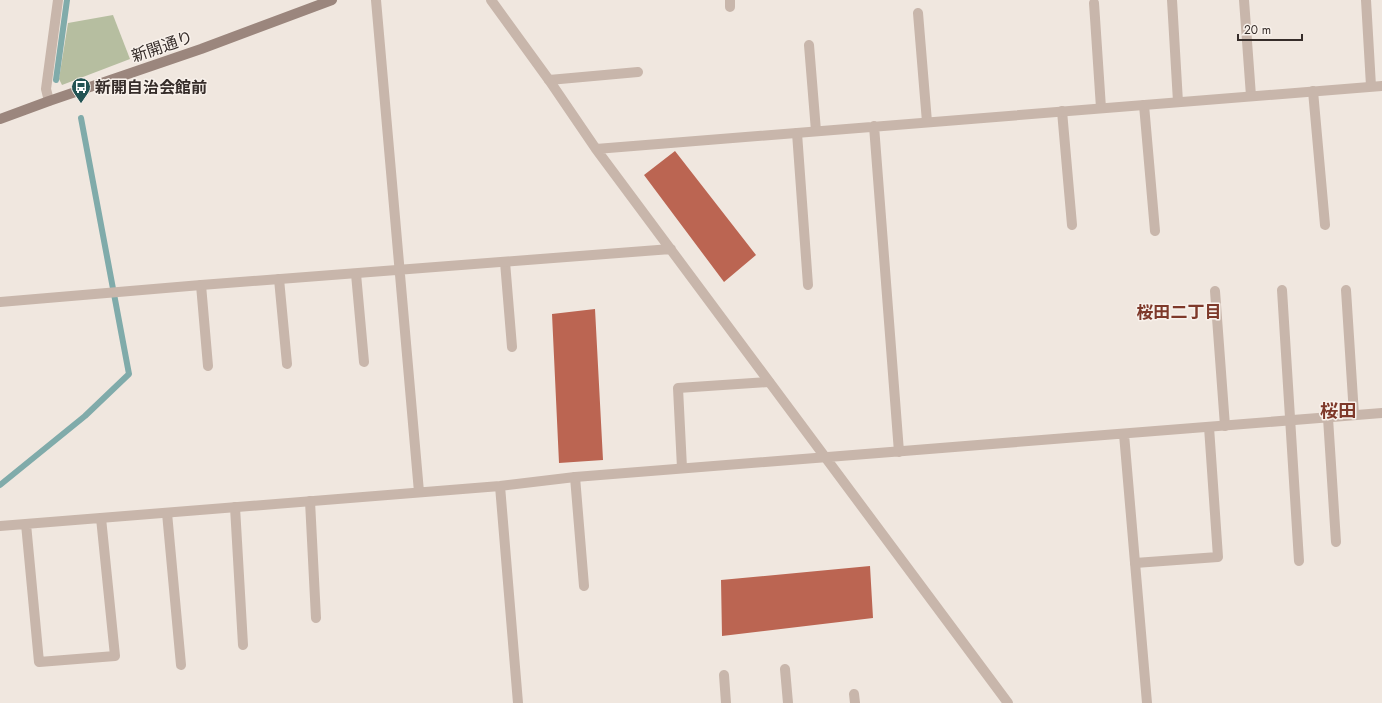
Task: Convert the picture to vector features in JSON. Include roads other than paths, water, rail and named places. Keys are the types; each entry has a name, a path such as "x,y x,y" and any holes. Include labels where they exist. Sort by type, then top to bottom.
{"street":[{"path":"49,101 46,89 58,0"},
{"name":"新開通り","path":"0,119 201,49 332,0"},
{"path":"376,0 419,492"},
{"path":"491,0 549,80 596,149 1008,703"},
{"path":"1172,0 1178,102"},
{"path":"1244,0 1251,96"},
{"path":"1366,0 1371,86"},
{"path":"1094,4 1101,108"},
{"path":"918,14 927,122"},
{"path":"809,45 816,131"},
{"path":"549,80 638,72"},
{"path":"596,149 1382,86"},
{"path":"1313,91 1325,225"},
{"path":"1144,105 1155,231"},
{"path":"1062,111 1072,225"},
{"path":"874,126 899,452"},
{"path":"797,133 808,285"},
{"path":"0,302 671,249"},
{"path":"506,262 512,347"},
{"path":"356,274 364,362"},
{"path":"279,280 287,364"},
{"path":"201,285 208,366"},
{"path":"1282,290 1299,561"},
{"path":"1346,290 1354,415"},
{"path":"1215,291 1226,426"},
{"path":"682,468 678,388 769,382"},
{"path":"0,526 500,486 575,477 682,468 1382,413"},
{"path":"1328,418 1336,542"},
{"path":"1135,563 1218,557 1210,427"},
{"path":"1124,434 1147,703"},
{"path":"575,477 584,586"},
{"path":"500,486 518,703"},
{"path":"310,501 316,618"},
{"path":"235,507 243,645"},
{"path":"167,513 181,665"},
{"path":"26,524 39,662 54,661 115,656 101,518"},
{"path":"785,669 788,703"},
{"path":"724,675 726,703"}],"waterway":[{"path":"56,80 67,0"},
{"path":"0,485 85,416 129,374 81,118"}],"place":[{"name":"新開自治会館前","path":"81,104"}],"district":[{"name":"桜田二丁目","path":"1179,312"},
{"name":"桜田","path":"1338,411"}]}
